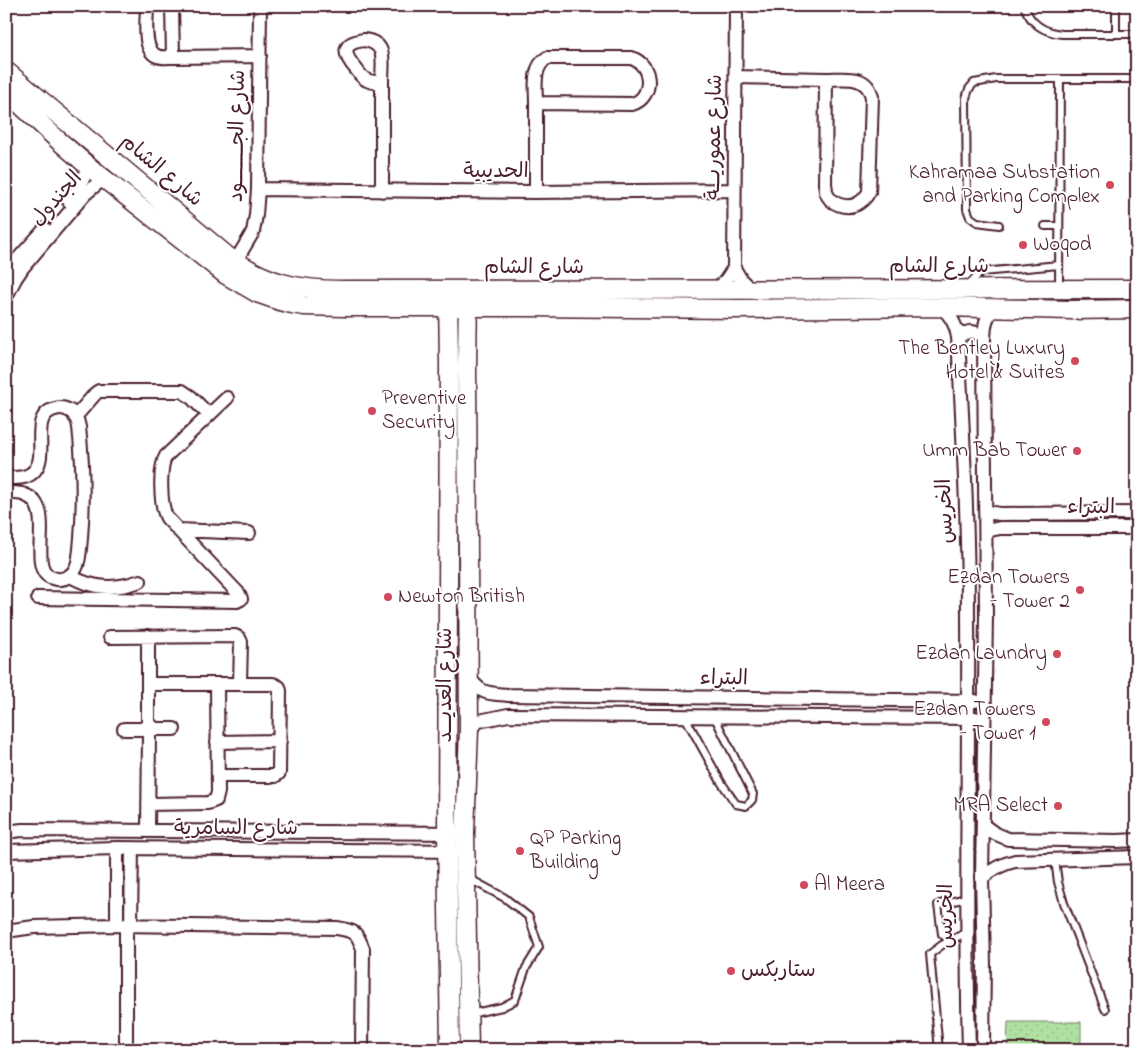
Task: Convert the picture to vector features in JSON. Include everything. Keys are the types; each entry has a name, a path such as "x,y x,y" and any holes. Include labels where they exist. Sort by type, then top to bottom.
{"street":[{"path":"147,6 147,44 154,55 159,57 260,56"},
{"path":"172,6 173,57"},
{"name":"شارع الجــــــــود","path":"236,262 253,232 256,215 258,189 260,6"},
{"name":"شارع عموريـــة","path":"734,268 736,6"},
{"path":"536,103 637,103 646,92 648,75 641,63 632,58 547,58 542,61 536,71 536,103 536,192"},
{"name":"شارع الشام","path":"6,71 226,255 262,277 309,289 448,299 716,290 1137,289"},
{"path":"736,77 826,79 858,80 868,86 872,96 869,192 865,198 851,206 834,203 826,193 826,79"},
{"path":"382,81 382,191"},
{"name":"شارع الشام","path":"6,91 88,166 226,275 245,287 267,297 304,306 345,307 448,299"},
{"name":"الجندول","path":"6,274 77,192 88,166"},
{"name":"الجندول","path":"6,297 23,267 84,195 104,178"},
{"name":"الحديبية","path":"258,189 536,192 734,190"},
{"path":"716,290 734,268 741,280 751,290"},
{"name":"شارع العديـــد","path":"448,299 450,364 447,842 450,1050"},
{"name":"شارع الشام","path":"468,299 738,309 942,307 1072,310 1137,309"},
{"name":"شارع العديـــد","path":"468,299 469,678 465,842 469,1050"},
{"name":"الخريس","path":"942,307 952,318 958,337 966,512 969,1050"},
{"name":"الخريس","path":"983,1050 982,878 986,531 984,338 988,316 994,308"},
{"path":"958,337 970,332 984,338"},
{"path":"76,417 99,391 182,391 209,415"},
{"path":"38,598 241,599 239,594 167,518 163,509 163,461 227,398"},
{"path":"6,478 21,478 32,473 35,469 40,459 40,424 49,411 64,408 73,413 78,422 81,443 83,510 78,564 70,576 56,579 44,572 40,563 41,515 38,505 26,495 6,493"},
{"name":"البتراء","path":"986,512 1000,514 1137,513"},
{"name":"البتراء","path":"986,531 1000,528 1137,528"},
{"path":"178,530 249,533"},
{"path":"70,576 79,581 99,586 120,586 140,581"},
{"path":"148,636 148,831"},
{"path":"110,637 235,636 241,642 240,684"},
{"name":"البتراء","path":"469,678 486,693 508,695 985,701"},
{"path":"149,684 273,684 279,687 280,771 276,775 218,776"},
{"path":"148,804 211,803 216,800 218,776 217,684"},
{"name":"البتراء","path":"468,729 479,721 508,715 985,718"},
{"path":"124,729 174,729"},
{"path":"217,742 280,741"},
{"path":"983,825 1001,837 1014,840 1137,840"},
{"name":"شارع السامرية","path":"6,832 22,830 148,831 465,842"},
{"name":"شارع السامرية","path":"6,851 465,842"},
{"path":"117,848 125,926 126,1050"},
{"path":"125,926 132,878 132,848"},
{"path":"982,878 994,868 1007,862 1137,857"},
{"path":"6,931 34,927 125,926 337,928 350,930 359,937 363,949 362,1050"}],"lane":[{"path":"1024,6 1034,24 1052,33 1137,34"},
{"path":"1116,6 1116,34"},
{"path":"1059,290 1060,79"},
{"path":"999,225 977,222 970,217 967,209 966,98 969,89 974,83 996,80 1137,79"},
{"path":"1045,226 1059,226"},
{"path":"962,290 981,272 1059,266"},
{"path":"686,717 736,804 746,806 752,800 753,794 714,716"},
{"path":"1055,860 1058,882 1066,909 1105,1009"},
{"path":"466,877 505,898 529,917 539,947 526,968 515,1000 502,1007 469,1014"},
{"path":"950,941 942,934 938,906 967,898"},
{"path":"938,1050 930,954 942,945 967,932"}],"green space":[{"path":"1008,1022 1081,1022 1081,1050 1007,1050"}],"place":[{"name":"Kahramaa Substation and Parking Complex","path":"1110,185"},
{"name":"Woqod","path":"1023,245"},
{"name":"The Bentley Luxury Hotel & Suites","path":"1075,361"},
{"name":"Preventive Security","path":"372,411"},
{"name":"Umm Bab Tower","path":"1077,451"},
{"name":"Ezdan Towers - Tower 2","path":"1080,590"},
{"name":"Newton British","path":"388,597"},
{"name":"Ezdan Laundry","path":"1057,654"},
{"name":"Ezdan Towers - Tower 1","path":"1046,722"},
{"name":"MRA Select","path":"1058,806"},
{"name":"QP Parking Building","path":"520,851"},
{"name":"Al Meera","path":"804,885"},
{"name":"ستاربكس","path":"731,971"}]}
